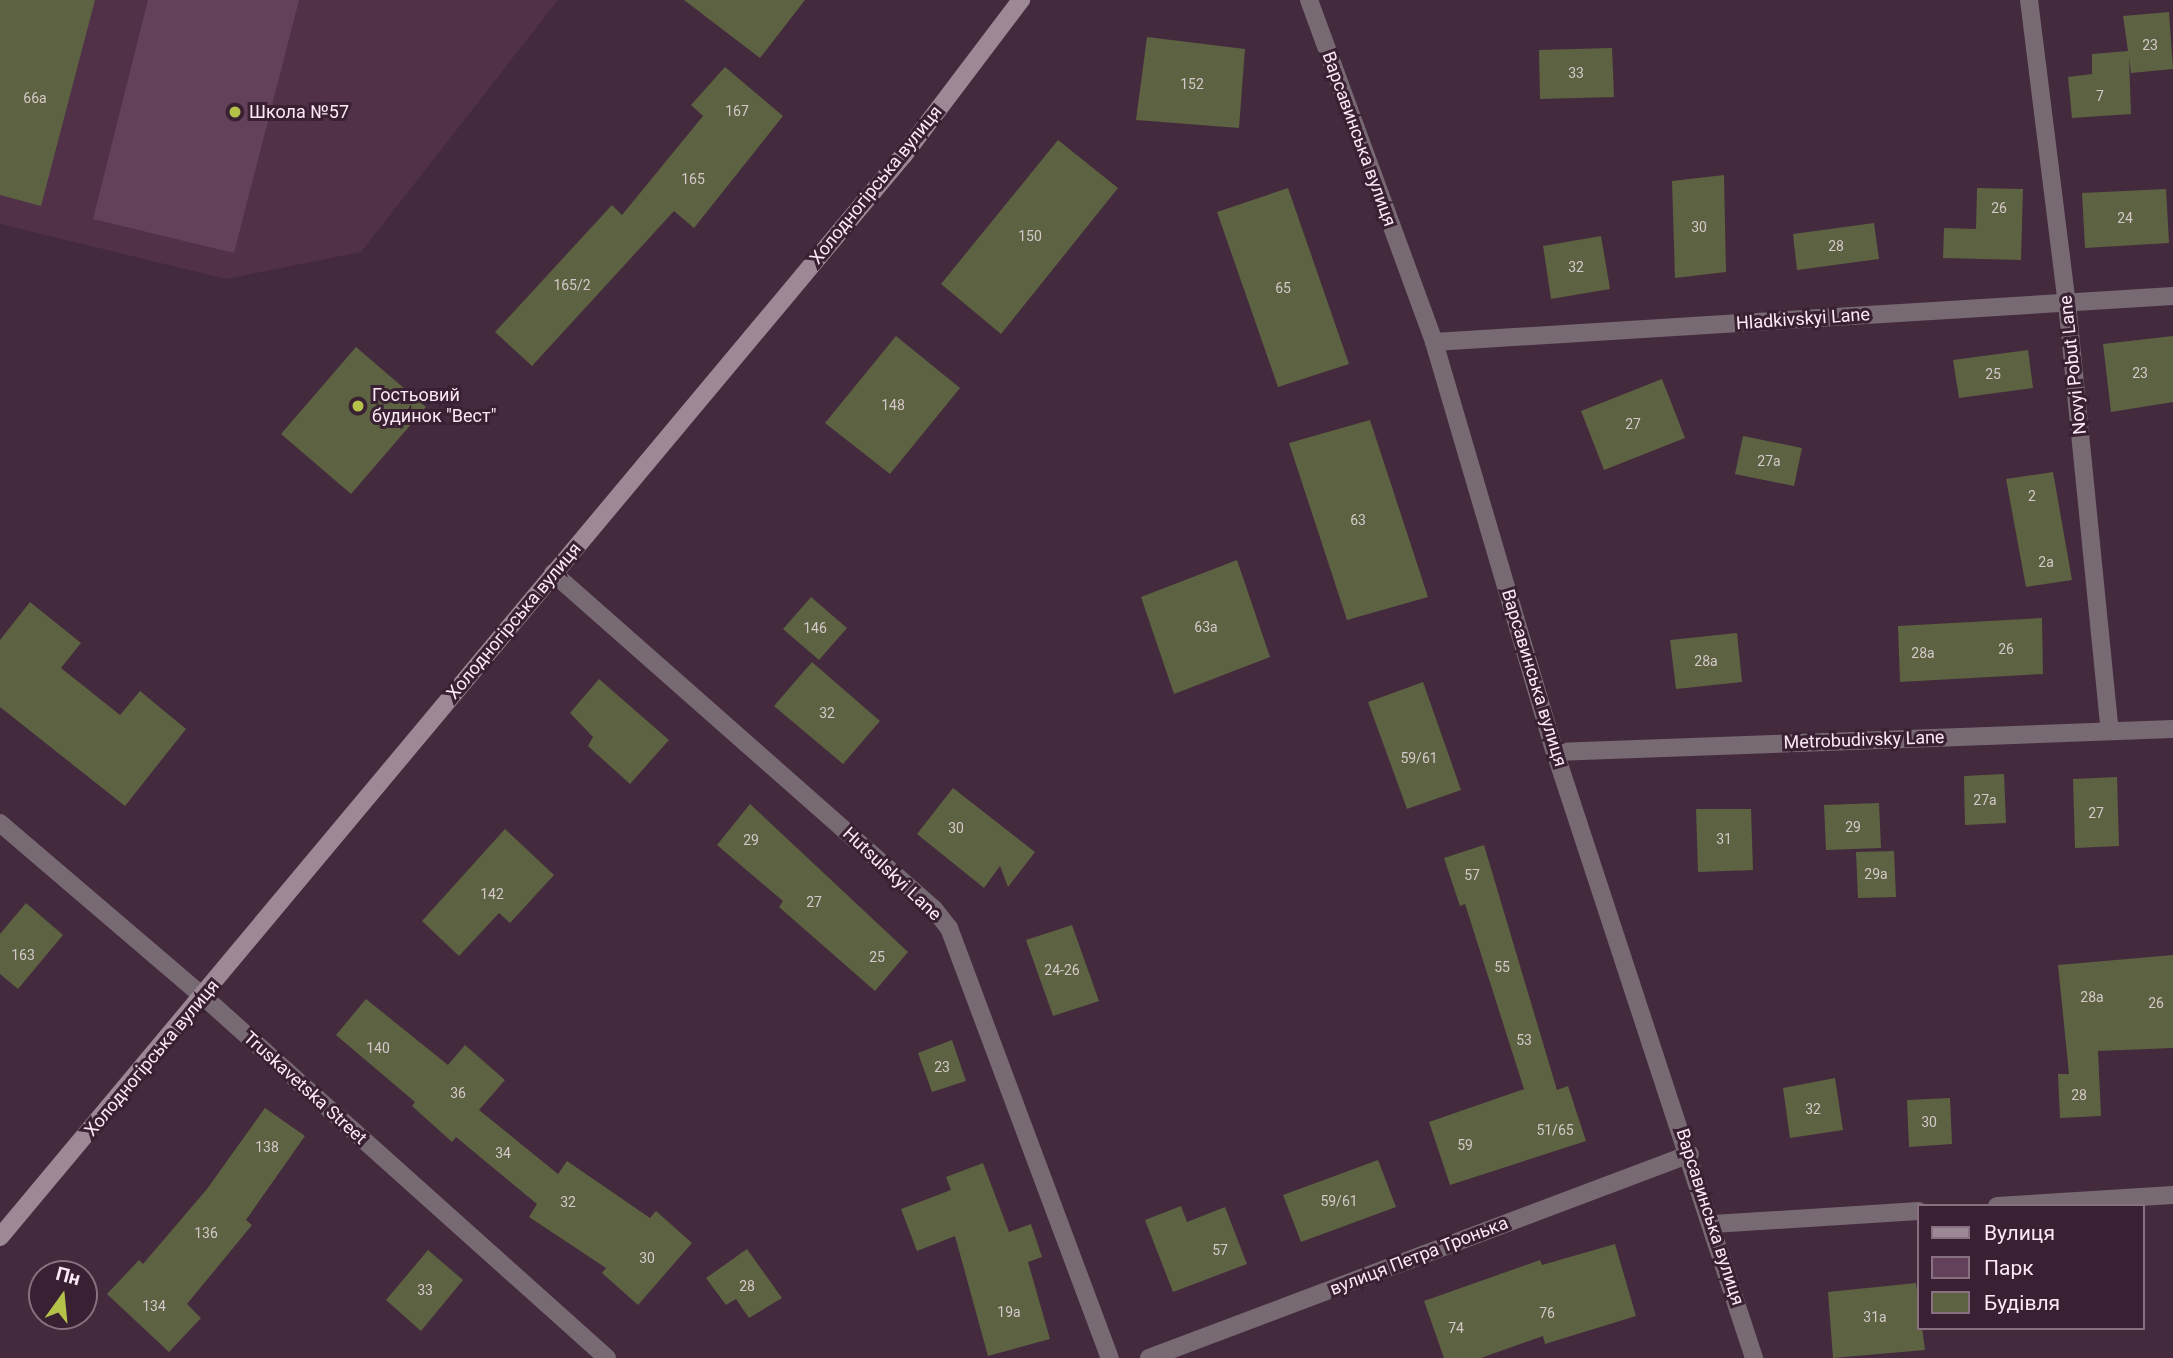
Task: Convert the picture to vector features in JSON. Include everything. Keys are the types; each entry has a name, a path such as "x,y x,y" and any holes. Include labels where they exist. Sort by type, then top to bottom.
{"main road":[{"name":"Холодногірська вулиця","path":"0,1237 204,997 553,573 903,156 1021,0"}],"street":[{"name":"Варсавинська вулиця","path":"1308,0 1434,342 1556,752 1713,1224 1754,1358"},
{"name":"Novyi Pobut Lane","path":"2029,0 2067,303 2110,731"},
{"name":"Hladkivskyi Lane","path":"1434,342 2173,296"},
{"name":"Hutsulskyi Lane","path":"553,573 934,909 949,928 1110,1358"},
{"name":"Metrobudivsky Lane","path":"1556,752 2173,729"},
{"name":"Truskavetska Street","path":"0,823 204,997 607,1358"},
{"name":"вулиця Петра Тронька","path":"1149,1358 1690,1154"},
{"path":"2029,1204 2173,1195"},
{"path":"1713,1224 1918,1211"}],"shaded area":[{"name":"Школа №57","path":"0,0 558,0 361,252 226,279 0,224"}],"green space":[{"path":"148,0 299,0 234,253 93,219"}],"building":[{"path":"0,0 95,0 41,206 0,195"},
{"path":"684,0 805,0 760,58"},
{"path":"2169,12 2173,69 2131,73 2129,58 2131,114 2072,118 2068,77 2092,74 2092,54 2128,51 2123,16"},
{"path":"1147,37 1245,49 1239,128 1136,120"},
{"path":"1612,48 1614,97 1540,99 1539,50"},
{"path":"725,67 783,116 694,228 674,211 532,366 495,332 612,205 622,215 703,116 691,105"},
{"path":"1058,140 1118,188 1001,334 941,284"},
{"path":"1724,175 1726,272 1675,278 1672,181"},
{"path":"1288,188 1349,364 1278,387 1217,212"},
{"path":"1977,188 2023,189 2021,260 1943,258 1944,228 1976,229"},
{"path":"2166,189 2169,243 2085,248 2082,193"},
{"path":"1874,223 1879,259 1797,270 1793,234"},
{"path":"1601,236 1610,289 1551,299 1543,246"},
{"path":"896,336 960,388 890,474 825,423"},
{"path":"2173,336 2173,402 2111,412 2103,344"},
{"path":"356,347 426,407 351,494 281,434"},
{"path":"2028,350 2033,388 1959,398 1953,360"},
{"path":"1662,379 1685,438 1604,470 1581,411"},
{"path":"1370,420 1428,597 1347,620 1289,443"},
{"path":"1743,436 1802,448 1794,486 1735,474"},
{"path":"2053,472 2072,580 2026,587 2006,479"},
{"path":"1237,560 1270,657 1174,694 1141,597"},
{"path":"811,597 847,628 819,660 783,629"},
{"path":"30,602 81,643 61,668 120,715 140,691 186,729 125,806 0,707 0,640"},
{"path":"2042,618 2043,674 1900,682 1898,626"},
{"path":"1737,633 1742,682 1676,689 1670,640"},
{"path":"812,662 880,721 843,764 774,706"},
{"path":"599,679 669,740 630,784 588,746 593,737 570,713"},
{"path":"1423,682 1461,790 1407,809 1368,702"},
{"path":"2004,774 2006,823 1965,825 1964,776"},
{"path":"2117,777 2119,846 2075,848 2073,779"},
{"path":"953,788 1035,852 1008,887 1000,866 984,888 917,834"},
{"path":"1879,803 1881,848 1826,850 1824,805"},
{"path":"750,804 908,952 875,991 779,907 783,901 717,845"},
{"path":"1696,809 1751,809 1753,870 1698,872"},
{"path":"505,829 554,875 510,923 499,913 459,956 422,921"},
{"path":"1484,845 1557,1090 1568,1086 1586,1141 1450,1185 1429,1122 1524,1089 1465,904 1460,906 1444,858"},
{"path":"1894,851 1896,897 1858,898 1856,852"},
{"path":"26,903 63,935 18,989 0,974 0,934"},
{"path":"1072,925 1099,1001 1053,1016 1026,940"},
{"path":"2173,955 2173,1048 2098,1051 2101,1116 2060,1118 2058,1074 2069,1074 2058,965"},
{"path":"366,999 448,1065 465,1045 505,1080 479,1110 558,1174 567,1161 650,1218 656,1211 692,1243 638,1305 602,1273 606,1268 529,1217 537,1204 456,1137 452,1142 412,1106 415,1102 336,1035"},
{"path":"952,1040 966,1081 932,1092 918,1053"},
{"path":"1835,1078 1843,1130 1790,1138 1783,1088"},
{"path":"1950,1098 1952,1144 1909,1147 1907,1100"},
{"path":"265,1108 305,1136 246,1220 252,1225 187,1304 201,1318 169,1352 107,1294 139,1260 143,1264 207,1189"},
{"path":"1378,1160 1396,1207 1301,1242 1283,1195"},
{"path":"983,1163 1009,1232 1031,1224 1042,1257 1028,1262 1050,1339 988,1356 955,1236 917,1251 901,1209 951,1190 946,1177"},
{"path":"1181,1206 1187,1222 1225,1207 1247,1264 1173,1292 1145,1220"},
{"path":"1615,1244 1636,1316 1545,1344 1543,1336 1481,1358 1444,1358 1424,1301 1540,1260 1542,1265"},
{"path":"747,1249 782,1298 749,1318 736,1299 726,1305 706,1278"},
{"path":"428,1250 463,1280 421,1331 386,1300"},
{"path":"1916,1283 1918,1330 1922,1330 1925,1350 1833,1358 1828,1292"}],"place":[{"name":"Школа №57","path":"235,112"},
{"name":"Гостьовий будинок \"Вест\"","path":"358,406"}]}
